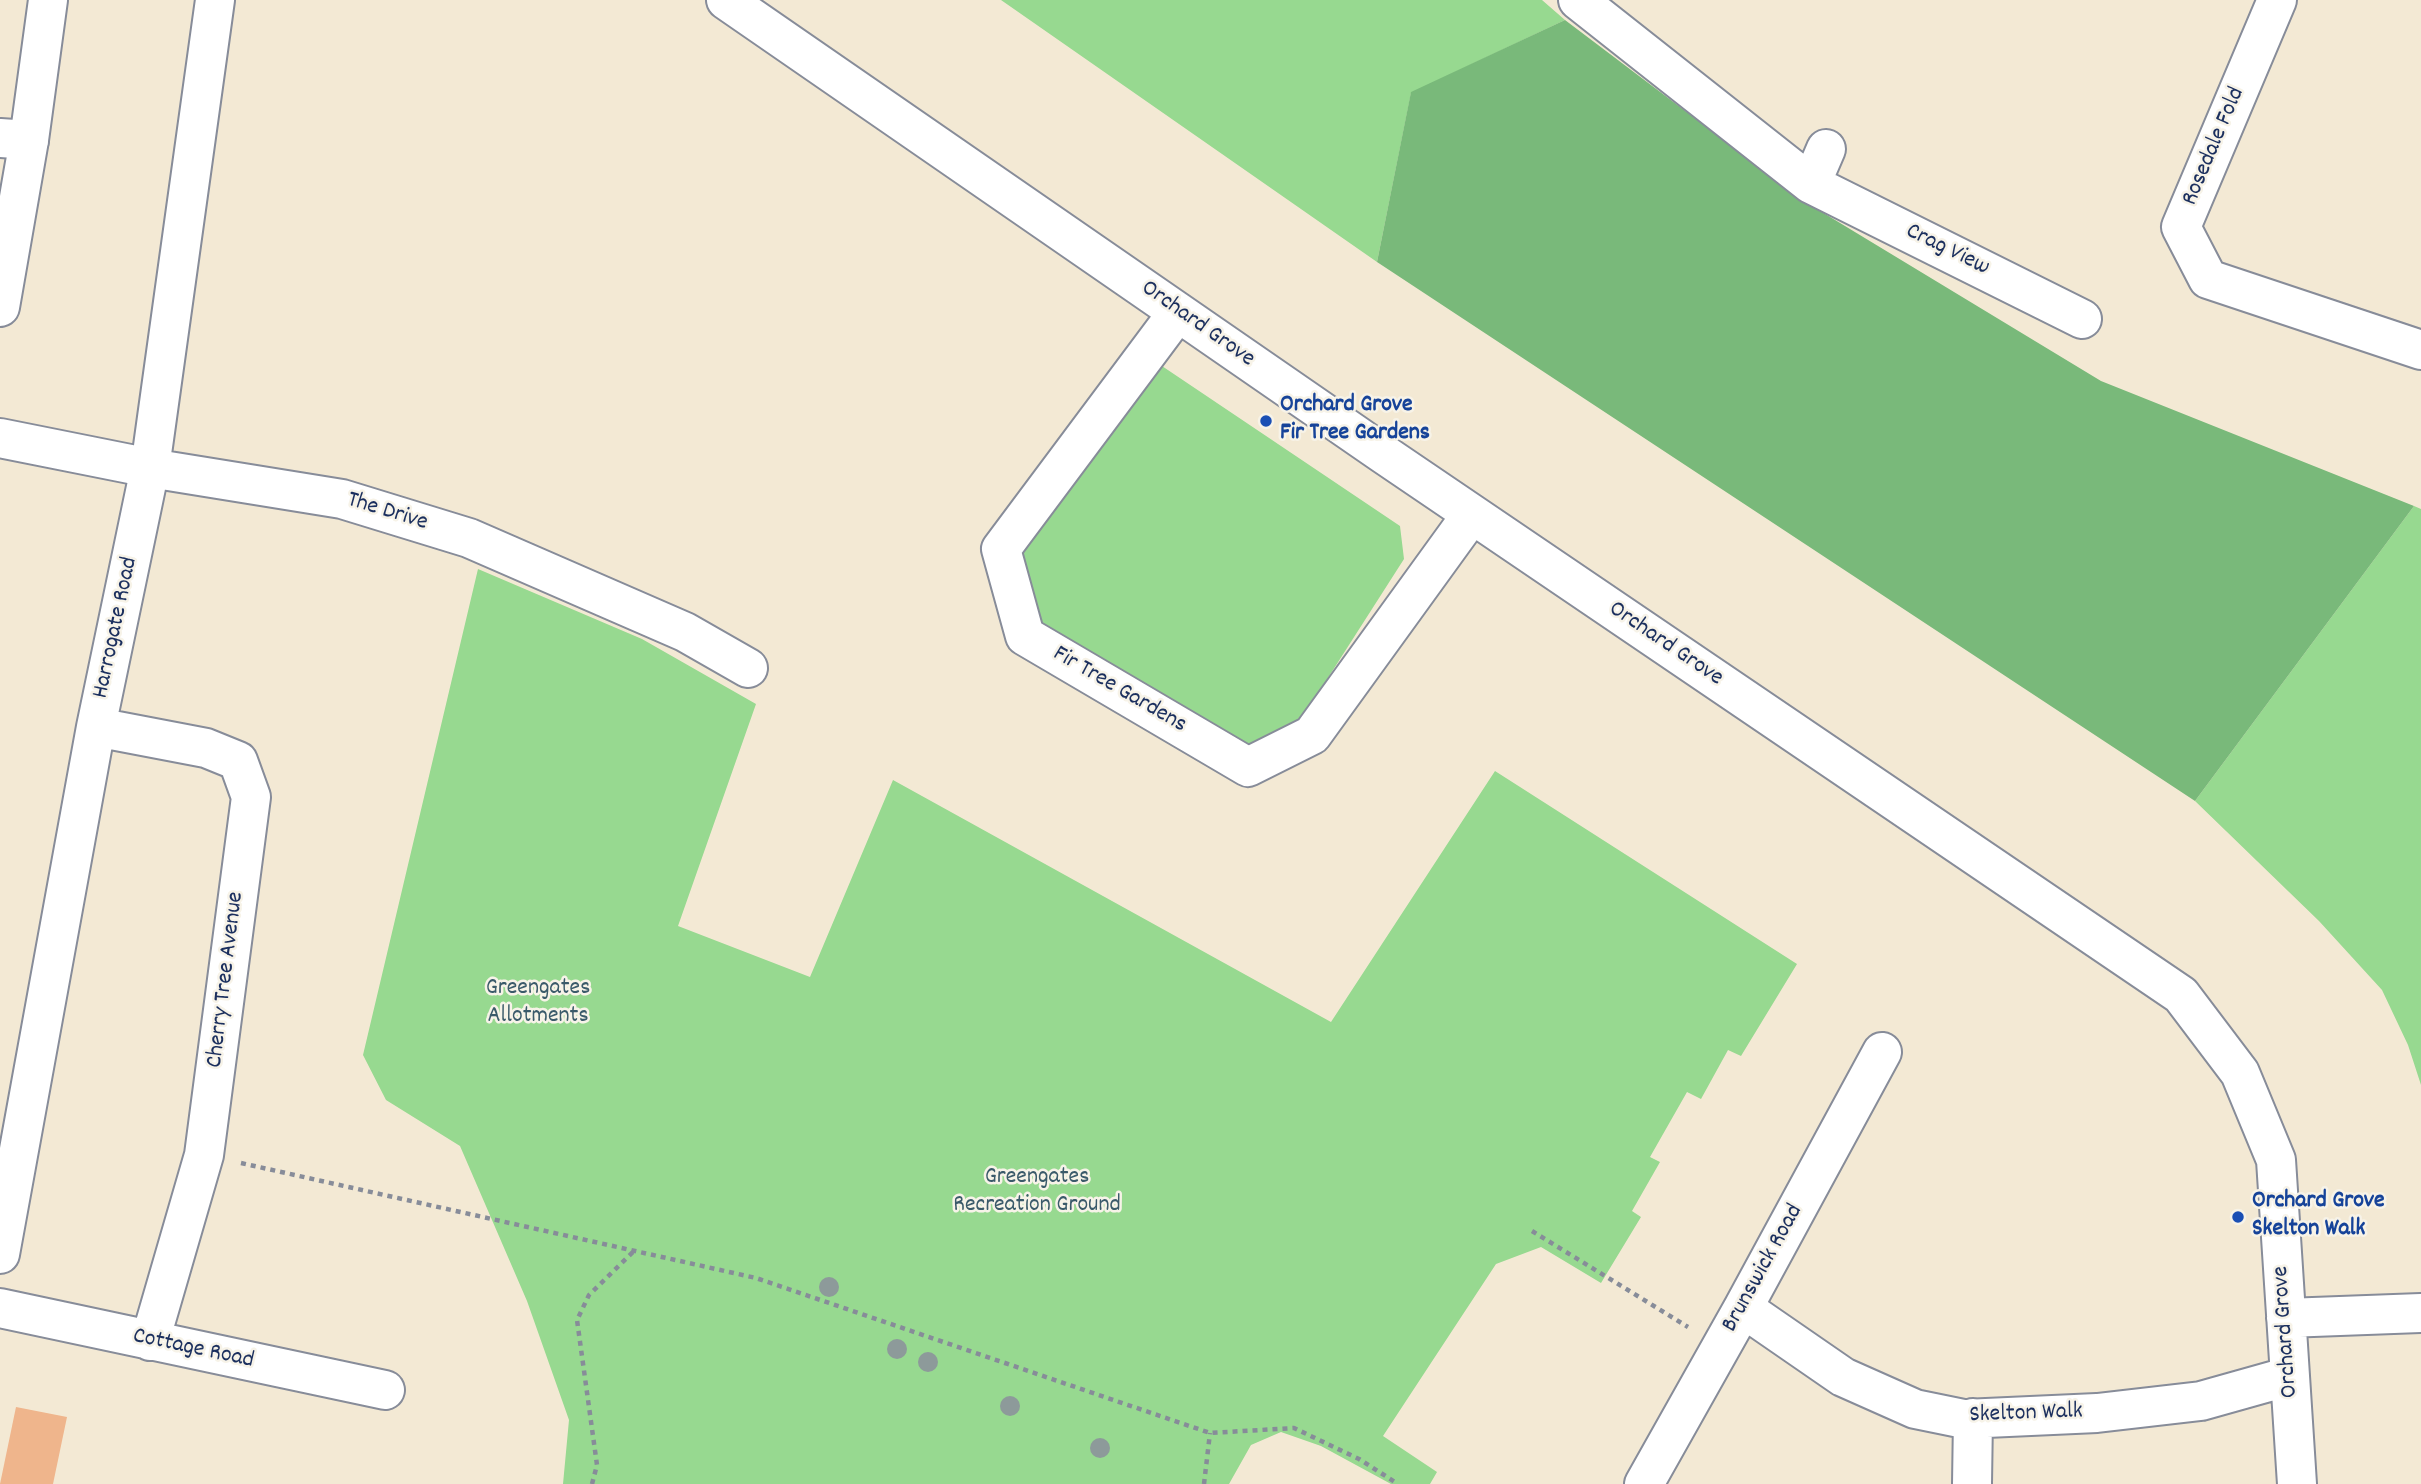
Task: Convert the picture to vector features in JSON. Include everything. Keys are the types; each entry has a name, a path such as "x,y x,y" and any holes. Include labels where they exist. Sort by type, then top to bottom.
{"main road":[{"path":"0,307 14,139 48,0"},
{"name":"Harrogate Road","path":"0,1254 96,727 150,468 215,0"},
{"name":"Orchard Grove","path":"726,0 1472,514 2181,995 2240,1073 2276,1160 2297,1484"},
{"name":"Crag View","path":"1578,0 1811,184 2082,319"},
{"name":"Rosedale Fold","path":"2277,0 2181,227 2208,279 2421,350"},
{"path":"1811,184 1826,149"},
{"name":"Fir Tree Gardens","path":"1178,312 1001,549 1025,636 1248,767 1312,736 1472,514"},
{"name":"The Drive","path":"0,438 150,468 342,499 469,538 685,632 748,668"},
{"name":"Cherry Tree Avenue","path":"96,727 206,748 238,761 251,797 204,1155 150,1341"},
{"name":"Brunswick Road","path":"1644,1484 1744,1308 1882,1052"},
{"name":"Cottage Road","path":"0,1308 385,1390"},
{"name":"Skelton Walk","path":"1744,1308 1843,1377 1915,1409 1964,1419 2097,1413 2201,1401 2290,1376"},
{"path":"2286,1318 2421,1313"},
{"path":"1972,1484 1973,1418"}],"path":[{"path":"204,1155 757,1278 1210,1433 1294,1428 1359,1460 1398,1484"},
{"path":"1532,1231 1721,1347"},
{"path":"592,1484 597,1465 577,1320 589,1295 636,1250"},
{"path":"1203,1484 1210,1433"}],"green space":[{"path":"1001,0 1542,0 1565,20 1411,93 1377,262"},
{"path":"1565,20 1807,203 2101,381 2414,506 2195,801 1377,262 1411,92"},
{"path":"1156,362 1400,526 1404,559 1292,734 1247,757 1019,614 1014,555"},
{"path":"2414,506 2421,509 2421,1085 2408,1045 2382,990 2319,921 2195,801"},
{"name":"Greengates Recreation Ground","path":"478,569 642,639 756,704 678,926 810,977 893,780 1331,1022 1495,771 1797,964 1741,1056 1728,1050 1701,1099 1687,1092 1650,1157 1660,1162 1632,1211 1641,1217 1601,1283 1541,1247 1496,1264 1383,1436 1437,1472 1430,1484 1391,1484 1321,1446 1281,1432 1251,1445 1229,1484 563,1484 569,1420 527,1301 460,1146 386,1100 363,1055"}],"building":[{"path":"16,1407 67,1417 53,1484 0,1484"}],"place":[{"name":"Orchard Grove Fir Tree Gardens","path":"1266,421"},
{"name":"Orchard Grove Skelton Walk","path":"2238,1217"}],"park label":[{"name":"Greengates Allotments","path":"538,1004"}]}
